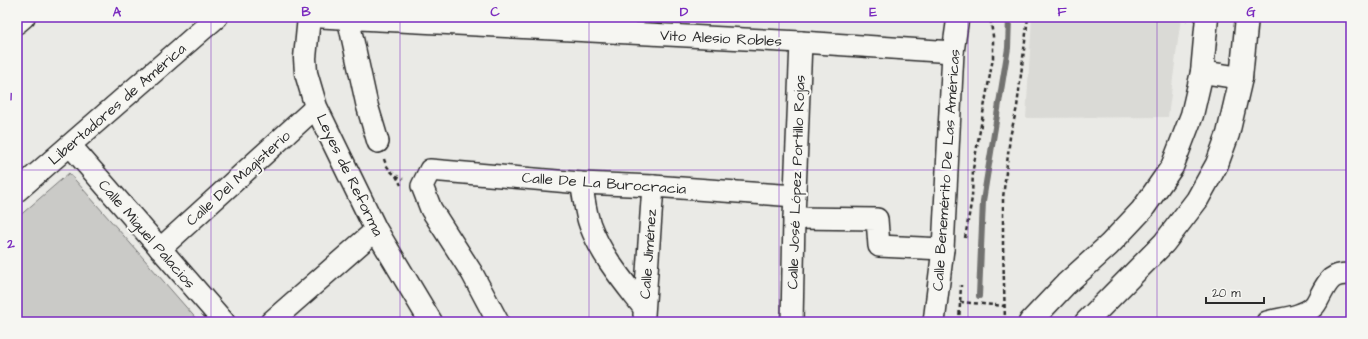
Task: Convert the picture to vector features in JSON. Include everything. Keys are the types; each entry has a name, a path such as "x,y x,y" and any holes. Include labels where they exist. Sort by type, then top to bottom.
{"street":[{"path":"17,23 24,17"},
{"name":"Libertadores de América","path":"17,191 217,17"},
{"name":"Leyes de Reforma","path":"309,17 305,58 306,73 316,107 376,230 431,322"},
{"name":"Vito Alesio Robles","path":"321,17 801,42 954,52"},
{"name":"Calle Benemérito De Las Américas","path":"934,322 943,249 954,52 958,17"},
{"path":"1086,322 1164,243 1197,200 1218,164 1228,134 1241,78 1247,17"},
{"path":"348,18 365,97 378,142"},
{"path":"1030,322 1066,284 1109,245 1142,210 1172,167 1192,115 1202,72 1197,21"},
{"name":"Calle José López Portillo Rojas","path":"792,322 794,218 801,42"},
{"path":"1202,72 1241,78"},
{"name":"Calle Del Magisterio","path":"160,249 316,107"},
{"name":"Calle Miguel Palacios","path":"70,145 224,322"},
{"name":"Calle De La Burocracia","path":"422,186 430,170 581,183 653,186 796,196"},
{"path":"581,183 590,224 600,246 644,315"},
{"path":"422,186 431,209 472,273 498,322"},
{"name":"Calle Jiménez","path":"644,315 653,186"},
{"path":"794,218 877,219 879,246 943,249"},
{"path":"271,322 376,230"},
{"path":"1267,322 1302,314 1315,306 1327,282 1331,278 1341,273 1351,274"}],"path":[{"path":"965,243 972,198 973,169 993,58 993,36 990,17"},
{"path":"1005,322 1003,198 1010,137 1017,107 1028,17"},
{"path":"1181,17 1197,21"},
{"path":"378,142 386,167 391,172 396,176 422,186"},
{"path":"959,322 961,281"},
{"path":"960,302 1005,306"}],"shaded area":[{"path":"1032,17 1181,17 1168,117 1026,118"},
{"path":"69,173 199,322 17,322 17,218"}],"waterway":[{"path":"979,296 983,201 1008,48 1009,17"}]}
